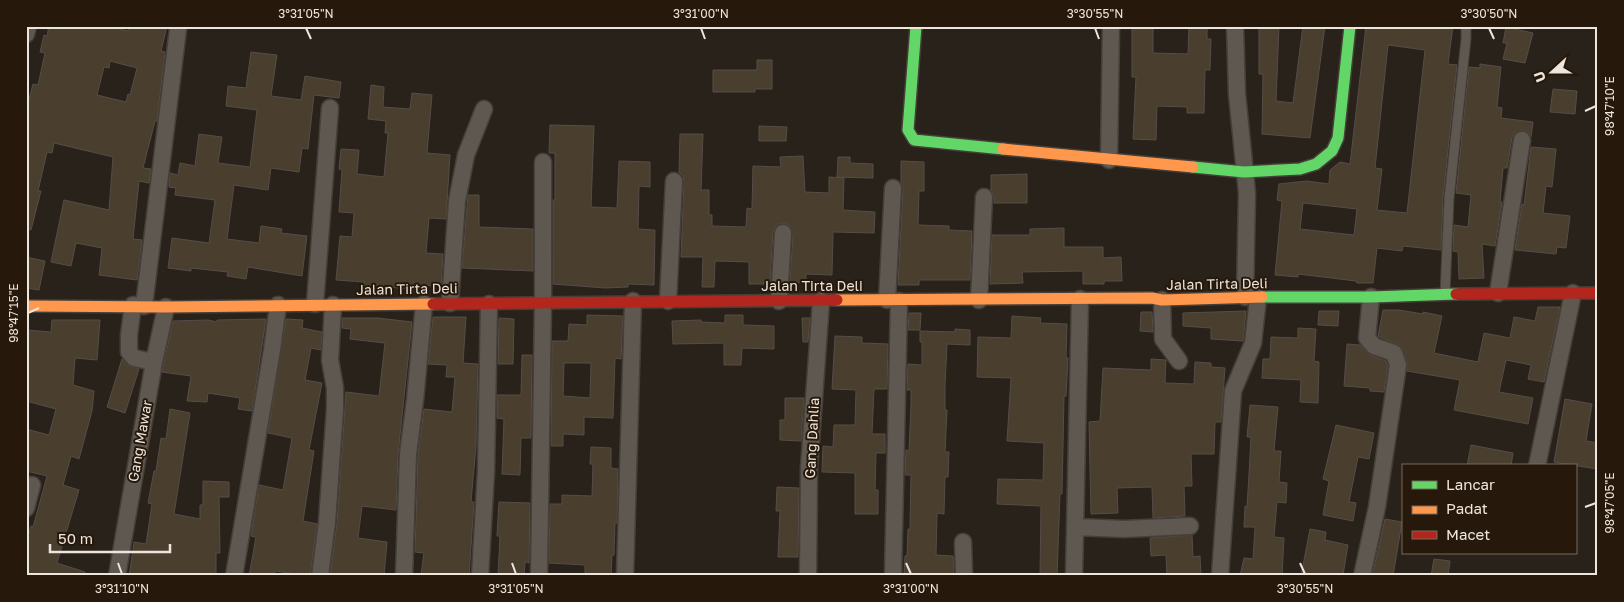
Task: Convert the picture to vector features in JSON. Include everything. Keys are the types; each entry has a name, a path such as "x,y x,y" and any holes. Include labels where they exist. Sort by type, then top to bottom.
{"street":[{"path":"26,34 28,26"},
{"path":"916,26 908,130 914,140 1244,172 1300,169 1316,164 1332,151 1338,138 1350,26"},
{"path":"1109,160 1111,26"},
{"path":"1220,576 1233,391 1253,343 1246,193 1237,94 1235,26"},
{"path":"154,362 134,358 130,355 129,335 139,306 178,29"},
{"path":"314,304 330,108"},
{"path":"450,303 457,201 466,155 484,109"},
{"path":"1498,293 1522,140"},
{"path":"539,576 543,162"},
{"path":"668,301 674,181"},
{"path":"892,576 893,188"},
{"path":"979,300 984,197"},
{"path":"779,301 783,233"},
{"name":"Jalan Tirta Deli","path":"26,306 166,307 633,301 1080,300 1152,298 1162,300 1598,292"},
{"path":"1537,464 1573,293"},
{"path":"1362,576 1377,507 1398,365 1394,353 1374,346 1367,338 1371,297"},
{"path":"1074,576 1080,300"},
{"path":"1162,300 1164,339 1179,361"},
{"path":"625,576 633,301"},
{"name":"Gang Dahlia","path":"808,576 810,468 821,301"},
{"path":"320,576 327,522 335,409 335,388 330,360 333,304"},
{"path":"404,576 408,454 424,304"},
{"path":"480,576 486,471 490,304"},
{"path":"234,576 278,305"},
{"name":"Gang Mawar","path":"117,576 154,362 166,307"},
{"path":"26,508 32,485"},
{"path":"1075,527 1190,526"},
{"path":"963,542 964,576"}],"lane":[{"path":"1445,294 1449,199 1466,26"}],"building":[{"path":"49,26 110,26 128,31 129,26 167,26 161,51 165,52 157,121 155,121 143,168 151,169 149,183 139,181 133,239 142,240 137,280 99,275 102,248 76,243 71,266 51,262 64,200 109,210 113,157 54,143 52,153 47,152 38,191 41,191 31,230 26,229 26,111 33,84 38,85 45,53 40,52 44,35 47,36","holes":["110,61 137,68 130,95 128,94 126,102 97,95 104,67 109,68"]},
{"path":"1132,26 1153,26 1153,53 1188,54 1189,26 1207,26 1207,39 1211,39 1210,70 1205,70 1204,113 1187,113 1187,107 1157,106 1156,140 1133,139 1136,77 1132,77"},
{"path":"1259,26 1279,26 1276,101 1293,103 1303,26 1325,26 1310,138 1262,134 1263,74 1259,74"},
{"path":"1366,26 1453,26 1448,64 1457,65 1443,198 1441,250 1403,246 1402,251 1377,248 1373,283 1357,283 1356,281 1298,274 1298,277 1275,275 1282,201 1277,200 1279,184 1307,181 1329,184 1330,170 1340,162 1350,164","holes":["1388,45 1425,50 1407,213 1377,210 1382,169 1375,168","1303,203 1357,209 1354,235 1300,229"]},
{"path":"1506,27 1533,33 1525,63 1503,59 1507,43 1503,43"},
{"path":"251,52 277,55 271,96 301,100 305,76 341,82 339,98 314,95 308,149 302,148 299,172 271,168 268,190 234,185 227,239 259,243 261,226 282,229 281,233 307,236 302,276 248,267 246,279 227,276 228,272 191,268 191,271 168,268 172,238 209,243 215,200 175,195 176,188 169,187 170,173 178,175 180,163 195,166 199,134 222,137 218,163 250,167 257,110 226,106 228,86 246,88"},
{"path":"757,60 772,60 772,89 755,89 755,92 713,92 713,70 757,70"},
{"path":"1480,64 1501,67 1497,107 1502,108 1501,118 1533,122 1531,137 1528,132 1523,130 1515,133 1512,138 1507,168 1503,168 1500,202 1502,202 1495,246 1482,244 1484,278 1459,279 1458,252 1453,251 1454,225 1468,227 1471,195 1456,193 1469,67 1480,68"},
{"path":"371,85 384,87 383,107 410,109 412,93 432,95 427,153 450,155 446,219 429,218 426,253 443,254 441,287 424,285 423,290 415,290 381,286 381,290 363,291 364,282 336,280 340,236 352,237 354,213 339,212 342,170 339,169 341,149 359,150 357,174 384,177 388,133 385,133 386,121 368,119"},
{"path":"1553,89 1577,91 1575,114 1550,112"},
{"path":"550,125 594,126 591,207 617,208 619,161 650,162 650,187 639,186 638,229 655,230 654,285 628,284 628,287 605,288 553,284 555,153 549,153"},
{"path":"759,126 787,127 786,141 759,141"},
{"path":"680,134 703,134 701,190 709,190 709,215 712,215 712,226 746,227 747,208 752,209 753,166 781,167 780,157 803,156 805,192 829,193 829,177 844,178 843,210 875,212 874,233 833,232 832,275 806,274 806,283 790,282 793,233 789,225 779,224 773,232 770,282 749,284 749,262 715,261 714,287 702,287 703,257 681,257 684,182 683,176 679,172"},
{"path":"1531,147 1556,149 1552,187 1546,186 1543,213 1570,216 1566,248 1557,247 1556,254 1515,250 1522,204 1524,205"},
{"path":"838,157 850,157 850,163 873,164 873,178 837,177"},
{"path":"901,161 924,162 924,191 919,191 918,225 949,226 949,230 972,231 970,280 919,280 919,285 898,285 903,189"},
{"path":"1027,174 1027,203 994,203 991,190 991,175"},
{"path":"468,195 479,195 479,227 533,229 533,271 462,268"},
{"path":"1064,228 1064,247 1103,247 1103,258 1121,257 1122,281 1104,281 1104,284 1083,284 1083,271 1022,272 1023,283 990,284 992,235 1030,235 1030,229"},
{"path":"26,257 45,261 39,290 26,288"},
{"path":"1538,307 1560,307 1544,382 1528,379 1531,365 1506,360 1499,392 1533,398 1528,424 1454,410 1460,380 1407,371 1407,362 1401,346 1378,336 1383,310 1399,310 1423,314 1423,312 1442,316 1434,353 1478,362 1484,333 1510,338 1514,317 1535,321"},
{"path":"1246,311 1243,341 1211,339 1211,328 1183,326 1183,313"},
{"path":"1319,311 1339,311 1338,326 1318,325"},
{"path":"1141,312 1152,312 1153,332 1140,331"},
{"path":"909,313 921,313 920,330 908,330"},
{"path":"587,315 623,316 621,359 615,358 613,418 584,417 584,435 563,434 563,446 551,446 552,341 568,341 569,324 587,325","holes":["564,363 591,363 590,398 563,396"]},
{"path":"725,315 743,315 743,325 774,326 774,349 742,348 741,365 724,365 724,343 673,344 672,321 701,320 701,322 725,323"},
{"path":"1012,316 1041,318 1040,323 1067,324 1066,358 1068,358 1066,396 1064,396 1062,494 1060,494 1057,576 1040,576 1041,506 997,504 998,479 1043,480 1044,443 1007,441 1011,378 977,377 978,337 1011,338"},
{"path":"433,317 466,317 463,363 478,364 476,446 471,502 474,502 469,576 421,575 424,553 415,552 418,455 424,409 452,412 455,377 446,377 447,365 428,364"},
{"path":"342,318 378,318 412,322 398,454 396,510 362,506 358,538 387,542 384,576 330,576 337,523 346,392 379,396 385,343 350,339 351,329 342,328"},
{"path":"499,318 514,319 513,364 498,364"},
{"path":"802,318 810,318 808,342 803,342"},
{"path":"266,319 252,411 238,409 240,398 208,393 207,402 187,401 191,376 162,372 173,321 208,320 217,322 217,320"},
{"path":"286,319 303,320 302,328 322,332 321,350 311,348 305,380 322,383 309,450 314,451 303,521 317,524 310,576 275,571 274,576 249,576 256,537 251,536 259,485 283,490 292,438 268,433"},
{"path":"52,320 100,320 97,360 75,358 73,385 94,391 92,411 79,459 71,456 63,485 79,490 57,563 85,572 85,576 26,576 26,543 31,526 33,527 47,476 26,471 26,429 49,435 56,409 26,401 26,330 51,332"},
{"path":"1298,328 1316,329 1314,361 1319,362 1318,403 1300,402 1301,380 1262,378 1263,359 1270,359 1271,337 1298,338"},
{"path":"955,329 970,330 970,345 947,344 945,452 949,452 948,477 945,477 944,514 937,513 936,555 953,556 954,576 904,576 908,529 910,529 911,475 905,475 906,450 909,451 911,405 911,390 907,390 908,364 922,365 920,331 955,332"},
{"path":"835,336 862,337 862,343 888,344 887,389 874,389 872,434 885,434 885,453 876,453 875,490 878,490 878,514 855,514 855,473 822,472 823,446 833,447 834,425 855,425 856,390 832,389"},
{"path":"1347,344 1360,345 1370,355 1386,361 1388,366 1384,392 1370,391 1370,388 1344,386"},
{"path":"522,355 532,355 531,438 521,438 520,475 502,474 504,419 497,418 497,395 521,395"},
{"path":"122,359 127,365 139,369 125,413 107,407"},
{"path":"1151,359 1166,360 1165,383 1194,384 1195,362 1211,363 1211,367 1225,368 1221,422 1215,422 1214,454 1191,454 1192,486 1184,486 1185,516 1153,518 1152,487 1117,488 1118,513 1091,514 1089,422 1100,421 1103,368 1151,370"},
{"path":"785,398 804,398 801,441 780,440 780,420 785,420"},
{"path":"1565,399 1592,404 1586,441 1598,443 1597,469 1576,466 1576,464 1554,462"},
{"path":"1250,405 1278,407 1274,451 1281,451 1279,482 1287,483 1286,503 1277,502 1274,537 1284,538 1282,576 1240,576 1244,558 1253,559 1255,527 1244,527 1251,437 1247,437"},
{"path":"170,409 190,413 174,514 200,519 200,505 203,505 203,481 229,482 229,497 219,497 220,553 216,553 216,576 129,576 134,542 146,544 152,504 148,503 154,471 156,471 161,438 166,439"},
{"path":"1336,425 1374,433 1369,459 1358,457 1349,502 1356,503 1353,521 1323,515 1329,481 1323,479"},
{"path":"1471,445 1513,453 1511,464 1467,464"},
{"path":"591,447 611,448 611,468 618,469 617,523 615,523 611,576 585,576 585,565 549,563 550,504 562,504 562,495 592,496 593,464 590,464"},
{"path":"777,487 799,488 798,557 778,557 780,511 776,511"},
{"path":"499,502 530,503 529,563 525,562 524,576 498,576 500,536 497,536"},
{"path":"1385,519 1402,522 1393,576 1372,576"},
{"path":"1310,529 1326,532 1325,540 1348,545 1343,575 1330,573 1330,576 1301,576"},
{"path":"1192,535 1193,557 1200,556 1201,576 1167,576 1166,555 1151,556 1150,538"},
{"path":"1434,559 1450,561 1448,576 1431,576"}],"traffic: fast":[{"path":"916,26 908,130 914,140 1003,149"},
{"path":"1193,167 1244,172 1300,169 1316,164 1332,151 1338,138 1350,26"},
{"path":"1262,297 1371,297 1456,294"}],"traffic: slow":[{"path":"1003,149 1193,167"},
{"path":"837,300 1152,298 1162,300 1262,297"},
{"path":"26,306 166,307 433,304"}],"traffic: jam":[{"path":"1456,294 1598,293"},
{"path":"433,304 837,300"}]}
